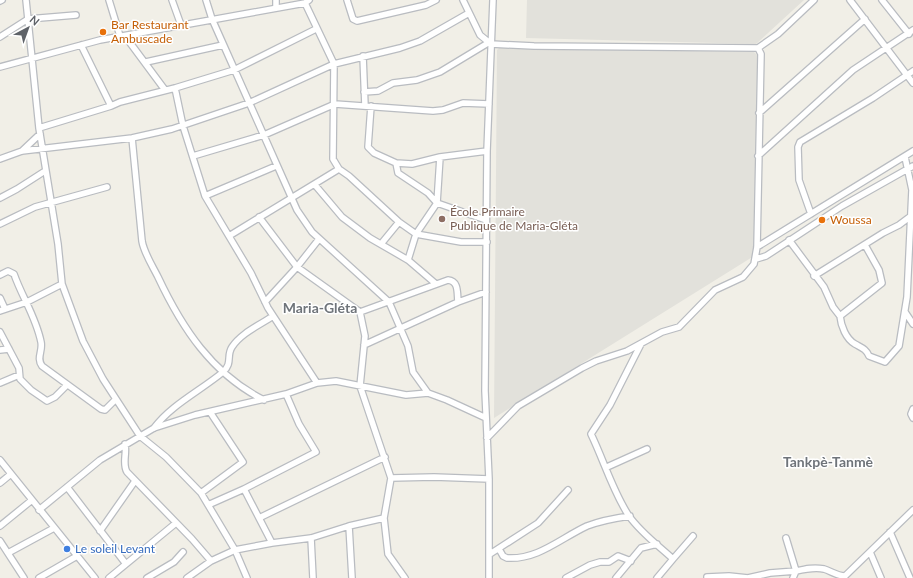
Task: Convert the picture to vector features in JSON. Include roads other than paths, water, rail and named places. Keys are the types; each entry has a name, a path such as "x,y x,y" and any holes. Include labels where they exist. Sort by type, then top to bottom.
{"street":[{"path":"26,0 42,150 51,202 62,284 92,361 140,436 166,457 201,493 234,550 247,578"},
{"path":"109,0 123,36 146,62 165,90"},
{"path":"172,0 181,25"},
{"path":"206,0 223,45 291,199 304,222 320,239 389,302 413,362 413,372 428,393"},
{"path":"276,0 276,8"},
{"path":"347,0 353,19 357,21 436,0"},
{"path":"463,0 480,35 489,44"},
{"path":"489,578 489,479 485,391 486,220 487,151 490,104 489,44 494,0"},
{"path":"364,92 378,91 393,83 417,80 440,72 489,44 534,46 758,48 778,34 814,0"},
{"path":"850,0 913,83"},
{"path":"758,156 853,70 911,32 882,0"},
{"path":"0,67 31,57 123,36 307,2 316,29 327,47 334,64 335,104 333,159 339,169 349,176 399,222 416,234 461,242 487,242"},
{"path":"0,159 22,151 42,150 132,138 183,126 249,103 334,64 400,48 420,41 469,13"},
{"path":"0,37 28,19 76,16"},
{"path":"759,114 865,19"},
{"path":"22,151 40,131 120,102 175,88 234,70 316,29"},
{"path":"81,45 111,106"},
{"path":"146,62 223,45"},
{"path":"488,438 524,402 596,361 627,351 662,332 679,327 715,290 740,280 751,269 756,259 757,247 761,54 758,48"},
{"path":"363,56 364,92 368,106 368,147 374,153 396,163 412,164 440,157 487,151"},
{"path":"811,214 799,180 798,147 800,142 913,71"},
{"path":"175,88 183,126 206,196 273,316 318,383"},
{"path":"193,156 264,135 335,104 433,111 443,110 463,102 490,104"},
{"path":"132,138 144,249 188,334 239,386 264,400"},
{"path":"757,247 913,151"},
{"path":"408,260 416,234 437,203 440,157"},
{"path":"790,240 808,263 814,276 824,287 833,307 840,316 843,328 851,341 867,351 869,356 885,362 898,346 905,312 912,190 911,167 905,157"},
{"path":"396,163 398,173 428,193 437,203 486,220"},
{"path":"206,196 276,166"},
{"path":"756,259 766,256 842,206 911,167"},
{"path":"229,236 339,169"},
{"path":"0,198 45,171"},
{"path":"315,185 342,217 364,235 408,260 436,284"},
{"path":"0,224 35,207 107,187"},
{"path":"814,276 883,233 899,225 911,216"},
{"path":"259,217 297,267 360,312 365,328 360,386 391,478 384,518 388,554 405,578"},
{"path":"381,244 399,222"},
{"path":"265,302 320,239"},
{"path":"840,316 882,283 879,270 865,245"},
{"path":"0,275 8,271 14,274 27,302 41,343 39,362 67,385 103,410 116,399"},
{"path":"360,312 448,280 455,283 458,302"},
{"path":"0,298 2,310 27,302 62,284"},
{"path":"364,345 458,302 486,292"},
{"path":"905,312 913,324"},
{"path":"154,428 181,402 224,371 230,363 230,351 234,344 244,335 273,316"},
{"path":"0,332 19,368 19,375 23,383 31,390 47,401 55,397 67,385"},
{"path":"641,344 610,405 591,434 607,467 614,487 630,516 646,535 674,559"},
{"path":"0,350 8,349"},
{"path":"0,383 19,375"},
{"path":"39,510 100,460 154,428 210,412 286,394 318,383 336,381 406,395 428,393 486,418"},
{"path":"208,505 244,489 316,452 299,424 286,394"},
{"path":"913,409 911,414 913,418"},
{"path":"201,493 244,462 210,412"},
{"path":"125,444 127,453 125,469 211,561"},
{"path":"607,467 647,449"},
{"path":"259,518 385,457"},
{"path":"0,460 94,577"},
{"path":"0,483 11,474"},
{"path":"391,478 434,477 489,479"},
{"path":"100,531 136,481"},
{"path":"67,487 126,564"},
{"path":"244,489 272,543"},
{"path":"490,554 538,523 568,490"},
{"path":"0,526 32,500"},
{"path":"708,577 729,576 748,578 770,573 796,571 806,568 818,568 844,577 913,510"},
{"path":"499,549 507,558 536,554 565,537 590,525 630,516"},
{"path":"187,578 211,561 234,550 311,538 349,526 384,518"},
{"path":"109,578 176,523"},
{"path":"349,526 352,578"},
{"path":"8,553 54,528"},
{"path":"890,532 910,578"},
{"path":"616,578 641,548 646,535"},
{"path":"657,578 693,536"},
{"path":"311,538 313,578"},
{"path":"786,538 796,571 793,578"},
{"path":"0,541 24,578"},
{"path":"641,548 657,544"},
{"path":"147,578 174,562 183,552"},
{"path":"870,552 881,578"},
{"path":"39,578 77,556"},
{"path":"566,578 598,562 609,562 618,556 631,560"},
{"path":"196,571 196,578"}],"place":[{"name":"Bar Restaurant Ambuscade","path":"103,32"},
{"name":"École Primaire Publique de Maria-Gléta","path":"442,219"},
{"name":"Woussa","path":"822,220"},
{"name":"Le soleil Levant","path":"67,549"}],"district":[{"name":"Maria-Gléta","path":"320,308"},
{"name":"Tankpè-Tanmè","path":"828,462"}]}
